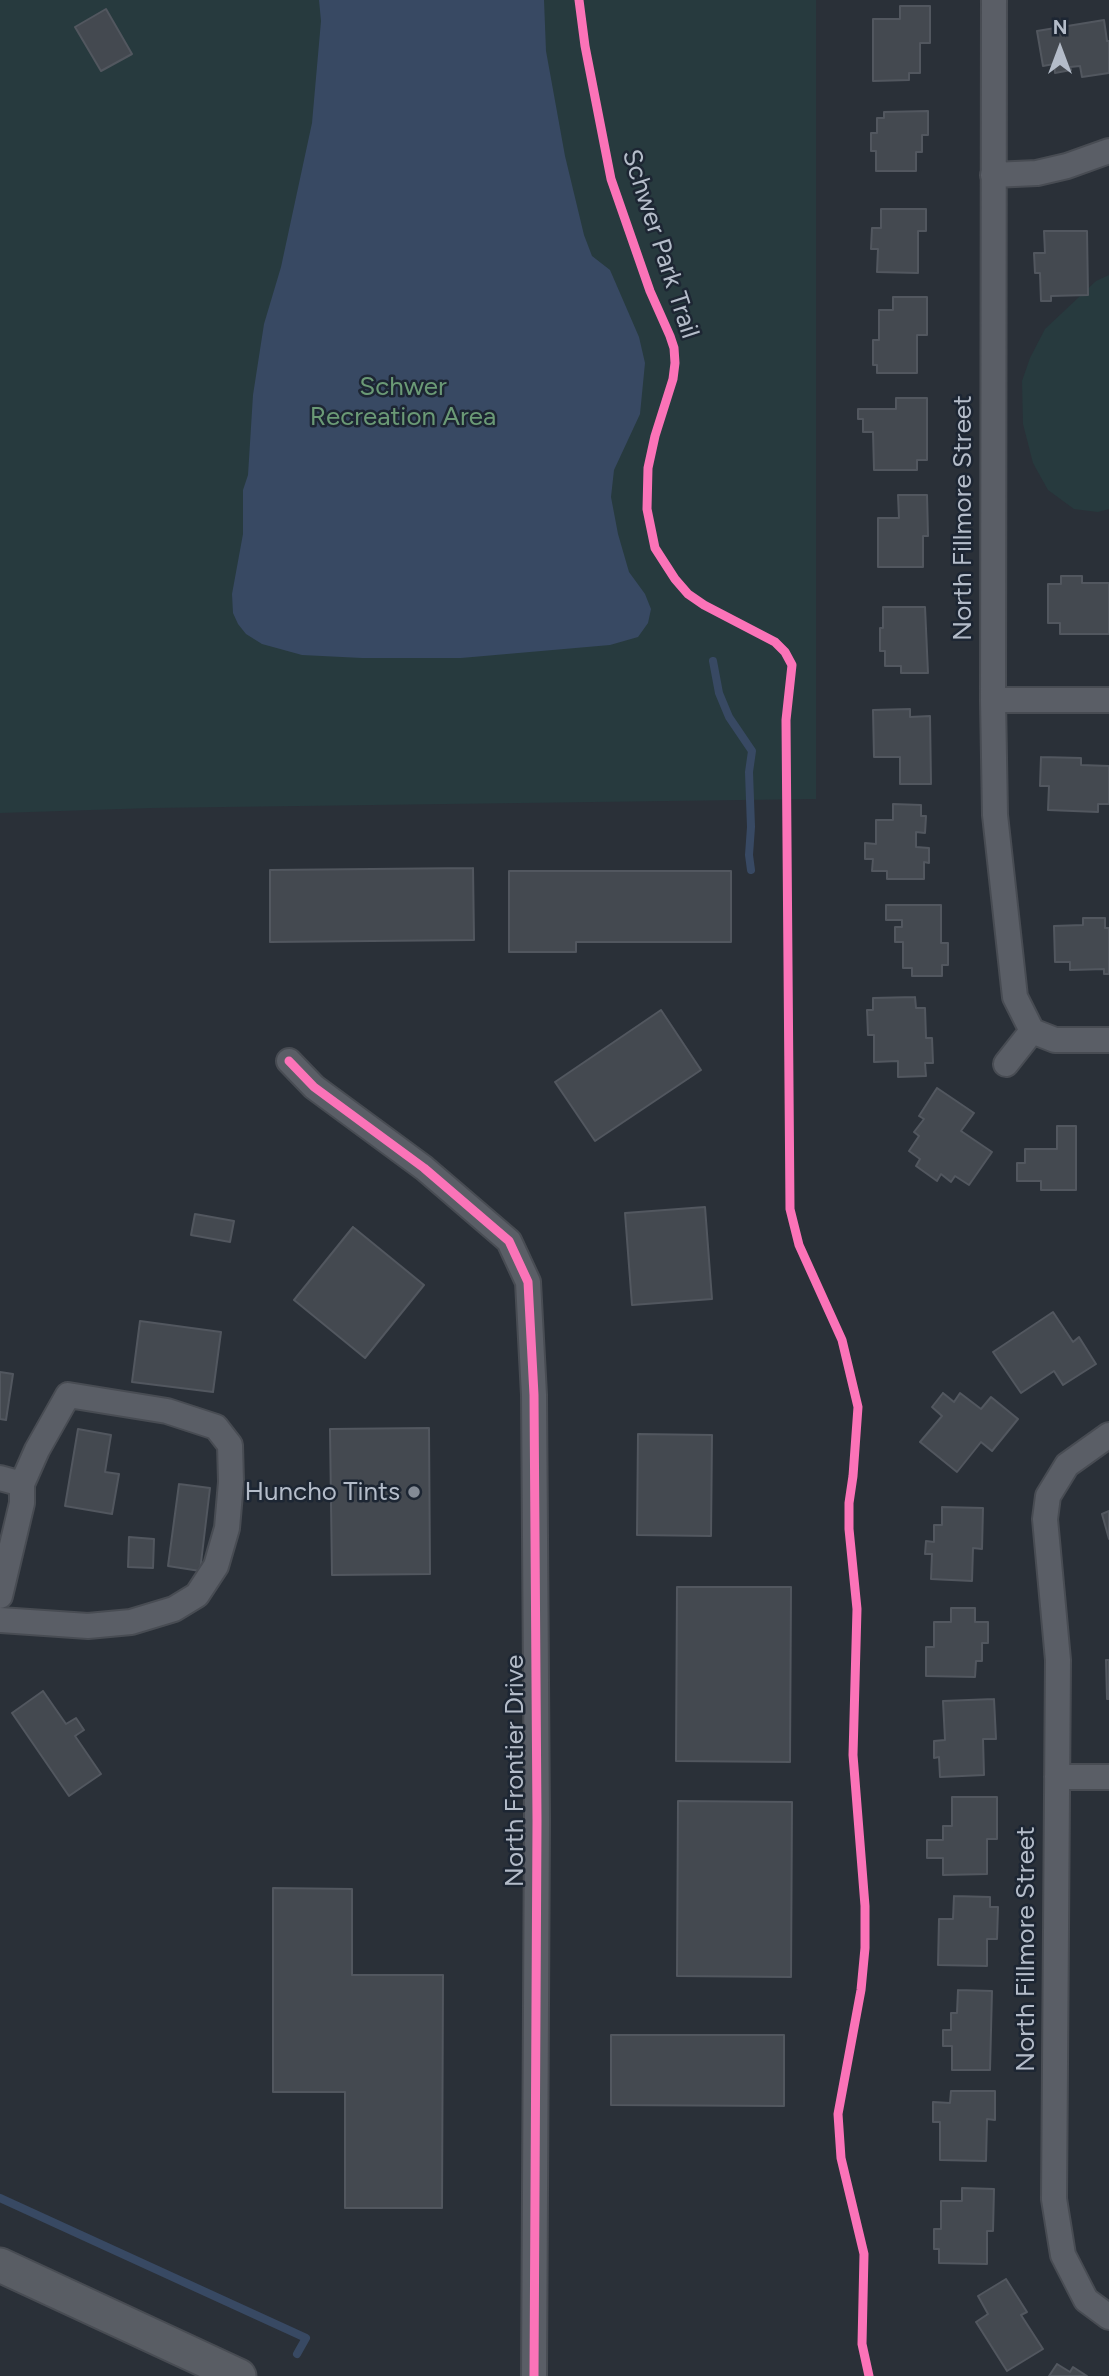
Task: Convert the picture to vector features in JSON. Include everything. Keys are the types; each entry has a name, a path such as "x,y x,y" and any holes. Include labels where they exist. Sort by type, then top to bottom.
{"main road":[{"path":"0,2265 239,2376"}],"street":[{"name":"North Fillmore Street","path":"994,0 995,815 1016,997 1032,1031"},
{"path":"993,176 1037,173 1109,151"},
{"path":"993,700 1109,700"},
{"path":"1006,1064 1032,1031 1055,1040 1109,1040"},
{"name":"North Frontier Drive","path":"289,1061 314,1087 424,1168 509,1241 528,1282 534,1395 537,1821 534,2376"},
{"path":"0,1596 22,1503 11,1481 37,1450 68,1395 180,1415 216,1427 230,1445 231,1482 227,1528 216,1566 197,1595 174,1609 131,1622 88,1626 0,1620"},
{"name":"North Fillmore Street","path":"1109,1435 1067,1465 1048,1496 1045,1519 1058,1660 1054,2199 1063,2255 1086,2300 1109,2317"},
{"path":"1057,1777 1109,1777"}],"green space":[{"name":"Schwer Recreation Area","path":"0,0 816,0 816,799 152,808 0,813"},
{"path":"1109,275 1109,509 1098,512 1074,509 1048,490 1033,463 1023,424 1022,381 1045,329 1096,281"}],"water":[{"path":"319,0 544,0 546,51 565,156 584,235 592,256 610,270 639,337 645,363 640,414 614,470 611,497 629,572 645,594 651,609 648,623 638,637 610,645 461,658 362,658 302,655 262,644 246,634 238,624 233,613 232,594 243,534 243,490 248,475 253,395 264,324 281,267 312,123 321,21"}],"building":[{"path":"900,6 930,6 930,43 920,43 920,73 909,73 909,80 873,81 873,19 900,19"},
{"path":"106,9 132,54 101,71 75,27"},
{"path":"1104,20 1109,41 1109,73 1082,77 1080,66 1055,73 1054,64 1043,66 1037,31"},
{"path":"928,111 928,135 922,135 922,152 916,152 916,171 876,171 876,151 871,151 871,133 877,133 877,118 884,118 884,112"},
{"path":"881,209 926,209 926,231 918,231 918,273 877,272 878,249 871,249 872,228 881,228"},
{"path":"1044,231 1087,231 1088,295 1051,296 1051,301 1041,301 1040,273 1035,273 1034,253 1045,253"},
{"path":"893,297 927,297 927,335 917,335 917,373 877,373 877,365 873,365 873,340 879,340 879,310 893,310"},
{"path":"896,398 927,398 927,460 917,460 917,470 874,470 873,432 863,432 863,419 858,419 858,409 896,409"},
{"path":"898,495 927,495 928,536 923,536 923,567 878,567 878,518 899,518"},
{"path":"1061,576 1082,576 1082,583 1109,583 1109,634 1060,634 1060,623 1048,623 1048,584 1061,584"},
{"path":"883,607 925,607 928,673 901,673 901,666 885,666 885,651 880,651"},
{"path":"910,709 910,717 930,716 931,784 900,784 900,757 874,757 873,710"},
{"path":"1041,757 1081,758 1081,765 1109,766 1109,804 1098,804 1098,812 1048,810 1049,786 1040,786"},
{"path":"893,804 921,805 921,816 926,816 925,833 916,832 916,847 929,848 929,863 924,862 924,879 887,879 887,871 872,871 873,859 865,859 865,843 876,844 876,820 893,820"},
{"path":"473,868 474,940 270,942 270,870"},
{"path":"509,871 731,871 731,942 576,942 576,952 509,952"},
{"path":"886,905 941,905 941,943 948,943 948,965 942,965 942,976 912,976 912,968 903,968 903,942 895,942 895,927 902,927 902,920 886,920"},
{"path":"1083,918 1105,918 1105,928 1109,928 1109,974 1104,974 1104,969 1070,970 1070,962 1055,962 1054,926 1083,925"},
{"path":"915,997 916,1008 925,1008 926,1038 932,1038 933,1063 925,1063 926,1076 898,1077 898,1061 874,1062 874,1035 868,1035 867,1010 873,1010 873,998"},
{"path":"661,1010 701,1070 595,1141 555,1082"},
{"path":"937,1088 974,1113 961,1131 992,1152 969,1185 955,1176 951,1182 941,1174 937,1181 916,1166 920,1159 909,1151 919,1136 914,1132 924,1119 919,1116"},
{"path":"1057,1126 1076,1126 1076,1190 1041,1190 1041,1181 1017,1181 1017,1163 1025,1163 1025,1149 1057,1149"},
{"path":"705,1207 712,1299 632,1305 625,1213"},
{"path":"195,1214 234,1221 230,1242 191,1235"},
{"path":"353,1227 424,1285 365,1358 294,1300"},
{"path":"1053,1312 1073,1342 1079,1337 1096,1364 1063,1385 1054,1371 1021,1393 993,1352"},
{"path":"140,1321 221,1332 213,1392 132,1382"},
{"path":"0,1372 13,1374 6,1420 0,1419"},
{"path":"943,1393 954,1402 960,1393 981,1409 991,1397 1018,1419 992,1451 981,1442 957,1472 920,1442 942,1416 932,1407"},
{"path":"429,1428 430,1574 332,1575 330,1429"},
{"path":"78,1429 111,1435 105,1472 119,1474 112,1514 65,1506"},
{"path":"638,1434 712,1435 711,1536 637,1535"},
{"path":"179,1484 210,1488 200,1571 168,1566"},
{"path":"942,1507 983,1508 982,1549 973,1548 972,1581 931,1579 932,1554 925,1554 926,1541 934,1542 934,1525 942,1525"},
{"path":"1109,1511 1109,1539 1102,1514"},
{"path":"129,1537 154,1539 153,1568 128,1567"},
{"path":"677,1587 791,1587 790,1762 676,1761"},
{"path":"951,1608 975,1608 975,1622 988,1622 988,1643 982,1643 982,1661 976,1661 975,1677 926,1676 926,1647 934,1647 934,1622 951,1622"},
{"path":"1106,1660 1109,1660 1109,1699 1107,1699"},
{"path":"43,1691 66,1724 76,1718 84,1730 75,1736 101,1774 69,1796 12,1713"},
{"path":"994,1699 996,1739 983,1739 984,1775 940,1777 939,1757 934,1758 934,1741 945,1740 943,1701"},
{"path":"952,1797 997,1797 997,1839 987,1839 987,1874 943,1875 943,1858 927,1858 927,1840 943,1840 943,1826 952,1826"},
{"path":"678,1801 792,1802 791,1977 677,1976"},
{"path":"273,1888 352,1889 352,1975 443,1975 442,2208 345,2208 345,2092 273,2092"},
{"path":"954,1896 990,1897 990,1907 998,1907 997,1939 987,1939 987,1966 938,1965 939,1919 953,1919"},
{"path":"958,1990 992,1991 990,2070 952,2070 952,2046 943,2046 943,2030 951,2030 951,2013 957,2013"},
{"path":"611,2035 784,2035 784,2106 611,2105"},
{"path":"951,2091 995,2091 995,2120 987,2119 986,2161 940,2160 940,2122 933,2122 933,2102 950,2103"},
{"path":"962,2188 994,2189 993,2231 987,2231 987,2264 939,2263 939,2249 934,2249 934,2229 941,2229 941,2201 962,2201"},
{"path":"1006,2279 1027,2312 1021,2315 1043,2349 1007,2371 976,2322 988,2314 978,2296"},
{"path":"1057,2364 1070,2372 1073,2367 1087,2376 1049,2376"}],"waterway":[{"path":"713,661 719,693 729,717 752,751 749,772 751,870"},
{"path":"0,2198 306,2338 297,2354"}],"cycle path":[{"name":"Schwer Park Trail","path":"579,0 585,46 611,179 650,291 674,348 673,379 648,468 647,509 655,548 688,594 775,642 792,665 786,720 790,1209 799,1245 842,1340 858,1407 849,1529 857,1609 853,1755 865,1906 865,1948 861,1990 838,2114 841,2158 864,2254 862,2344 869,2376"},
{"path":"289,1061 314,1087 424,1168 509,1241 528,1282 534,1395 537,1821 534,2376"}],"place":[{"name":"Huncho Tints","path":"414,1492"}]}
